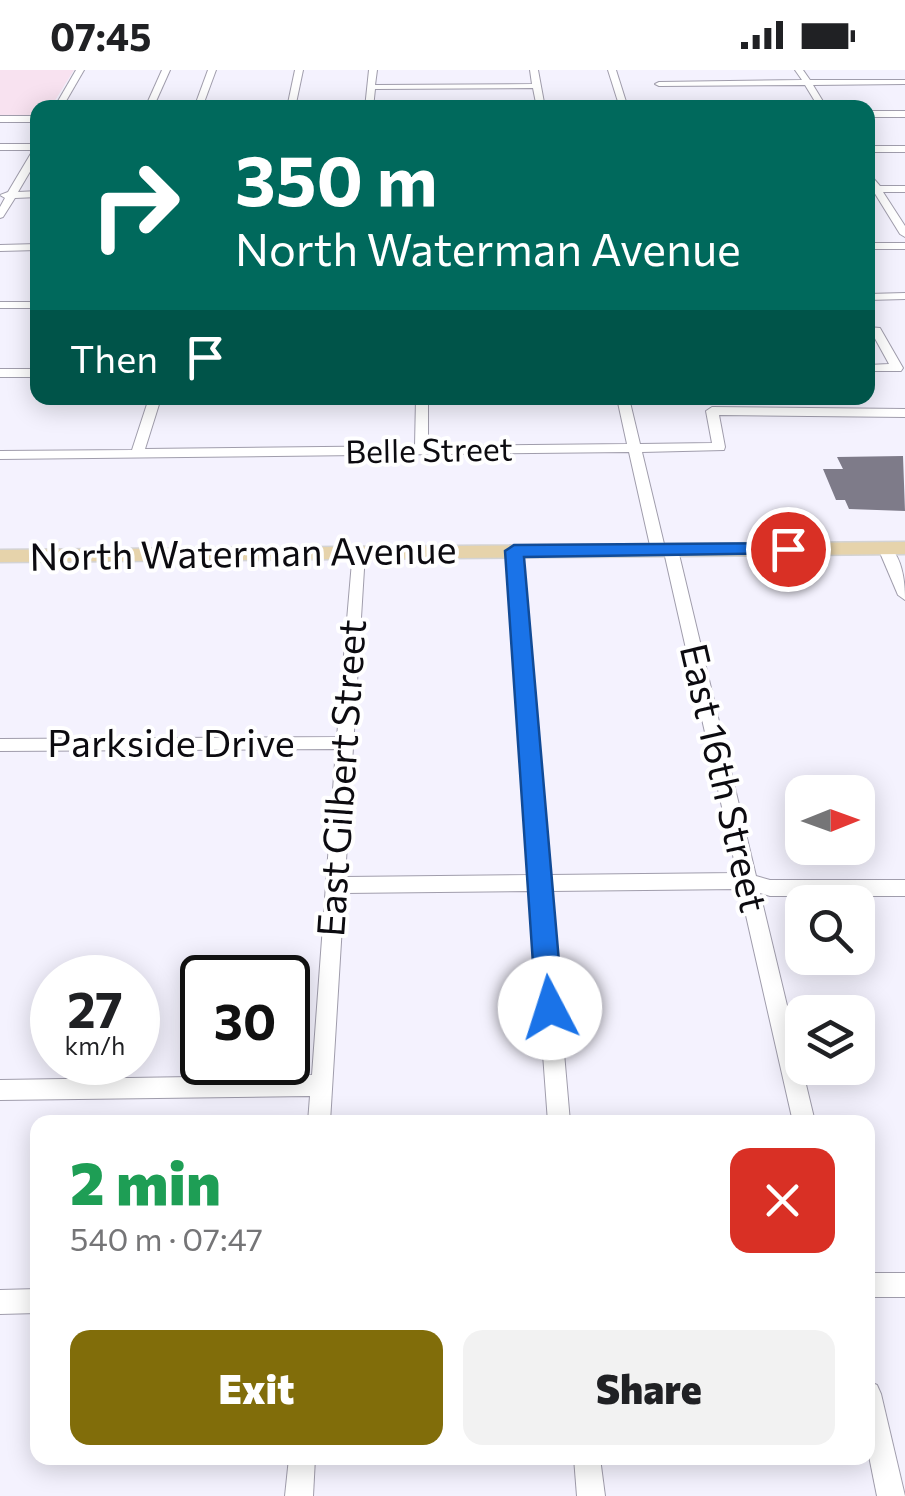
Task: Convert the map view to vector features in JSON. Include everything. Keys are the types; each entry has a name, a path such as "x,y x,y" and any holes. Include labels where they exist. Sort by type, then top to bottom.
{"main road":[{"name":"North Waterman Avenue","path":"0,556 895,548"}],"street":[{"path":"63,100 80,70"},
{"path":"153,100 166,70"},
{"path":"201,100 212,70"},
{"path":"292,100 298,70"},
{"path":"370,100 373,70"},
{"path":"534,70 540,100"},
{"path":"612,70 621,100"},
{"path":"798,70 818,100"},
{"path":"659,84 905,82"},
{"path":"372,87 537,86"},
{"path":"875,114 905,114"},
{"path":"0,119 30,119"},
{"path":"0,147 30,148"},
{"path":"875,149 905,149"},
{"path":"0,215 6,194 30,160"},
{"path":"875,189 905,188"},
{"path":"875,193 905,234"},
{"path":"875,246 905,246"},
{"path":"0,248 30,247"},
{"path":"875,297 905,296"},
{"path":"0,305 30,305"},
{"path":"875,330 905,384"},
{"path":"875,368 897,368"},
{"path":"0,373 30,373"},
{"path":"137,454 152,405"},
{"path":"422,405 422,451"},
{"name":"East 16th Street","path":"624,405 664,550 802,1115"},
{"name":"Belle Street","path":"0,455 719,448 712,411 798,405"},
{"path":"815,405 844,414 905,413"},
{"path":"895,548 905,595"},
{"path":"514,551 558,1115"},
{"name":"East Gilbert Street","path":"318,1115 358,553"},
{"name":"Parkside Drive","path":"0,745 343,743"},
{"path":"336,885 746,881 770,888 905,888"},
{"path":"0,1090 320,1085"},
{"path":"875,1285 905,1284"},
{"path":"0,1302 30,1301"},
{"path":"875,1425 891,1496"},
{"path":"299,1496 301,1465"},
{"path":"588,1465 590,1496"}],"shaded area":[{"path":"0,70 74,70 55,100 30,100 30,115 0,115"}],"building":[{"path":"903,456 905,511 849,509 845,500 836,500 823,469 843,469 837,457"}],"route":[{"path":"550,1008 514,551 788,549"}]}
